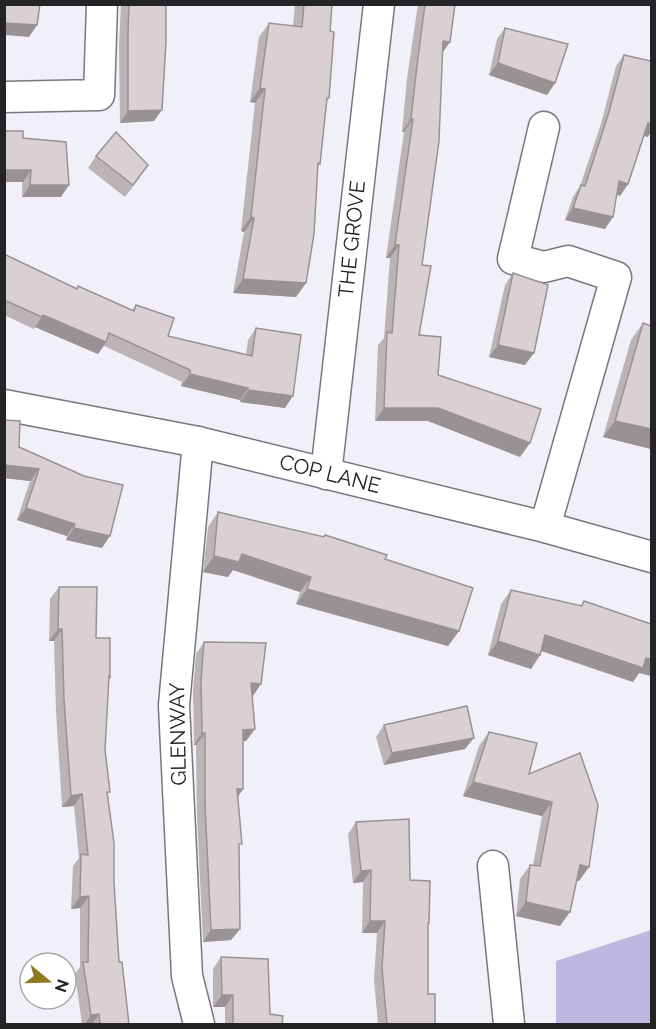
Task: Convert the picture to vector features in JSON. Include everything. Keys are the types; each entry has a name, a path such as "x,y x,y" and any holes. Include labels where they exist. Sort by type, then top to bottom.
{"street":[{"path":"4,97 99,95 102,4"},
{"name":"THE GROVE","path":"326,474 378,4"},
{"path":"544,128 513,259 544,267 568,261 616,277 545,527"},
{"name":"COP LANE","path":"4,405 198,442 545,527 651,557"},
{"name":"GLENWAY","path":"198,442 174,705 187,976 199,1024"},
{"path":"493,866 509,1024"}],"shaded area":[{"path":"651,930 651,1024 556,1024 556,961"}],"building":[{"path":"4,4 40,4 37,25 4,23"},
{"path":"129,4 166,4 162,110 128,111"},
{"path":"304,4 332,4 330,31 334,32 329,98 327,98 320,164 318,163 314,234 306,283 243,279 254,218 251,217 265,89 260,88 269,23 302,27"},
{"path":"425,4 455,4 450,42 443,41 439,141 422,265 431,266 419,335 441,337 438,375 541,409 530,443 438,408 384,408 387,332 392,333 399,245 395,245 413,119 411,119"},
{"path":"505,28 568,44 555,83 498,63"},
{"path":"624,55 651,61 651,124 648,123 628,184 619,181 613,217 573,208 581,185 585,186 609,112"},
{"path":"4,131 23,131 23,138 66,142 69,185 30,185 31,170 4,170"},
{"path":"116,132 148,165 133,185 96,156"},
{"path":"4,254 77,289 78,286 134,311 136,305 174,318 168,336 252,356 256,328 301,335 293,396 248,390 248,388 190,374 190,370 109,333 106,342 4,300"},
{"path":"513,273 548,285 534,353 498,345"},
{"path":"643,323 651,326 651,429 615,421"},
{"path":"4,420 20,421 19,447 84,476 123,485 110,536 74,528 75,524 26,508 39,469 4,465"},
{"path":"218,512 324,537 325,535 387,555 385,559 473,588 459,631 307,589 311,577 242,554 239,562 214,556"},
{"path":"59,587 97,587 96,638 110,638 105,750 110,792 107,792 114,843 119,962 122,962 129,1024 100,1024 99,1014 91,1015 83,962 88,962 89,896 80,897 81,854 88,855 82,794 71,796 64,700 62,629 58,629"},
{"path":"511,590 582,606 584,601 651,624 651,659 646,658 643,668 545,635 540,655 498,641"},
{"path":"204,642 266,643 261,684 251,683 255,729 243,730 243,789 237,789 242,844 239,844 240,929 211,930 205,804 205,733 202,733 201,680"},
{"path":"467,706 474,738 392,753 384,725"},
{"path":"489,732 537,743 529,774 580,753 598,805 589,867 580,865 570,912 526,902 530,865 540,866 552,802 473,782"},
{"path":"409,819 410,880 430,881 428,994 435,994 435,1024 387,1024 382,968 385,921 370,921 371,870 361,871 356,822"},
{"path":"221,957 268,959 270,1014 283,1016 282,1024 233,1024 233,995 222,995"}]}
